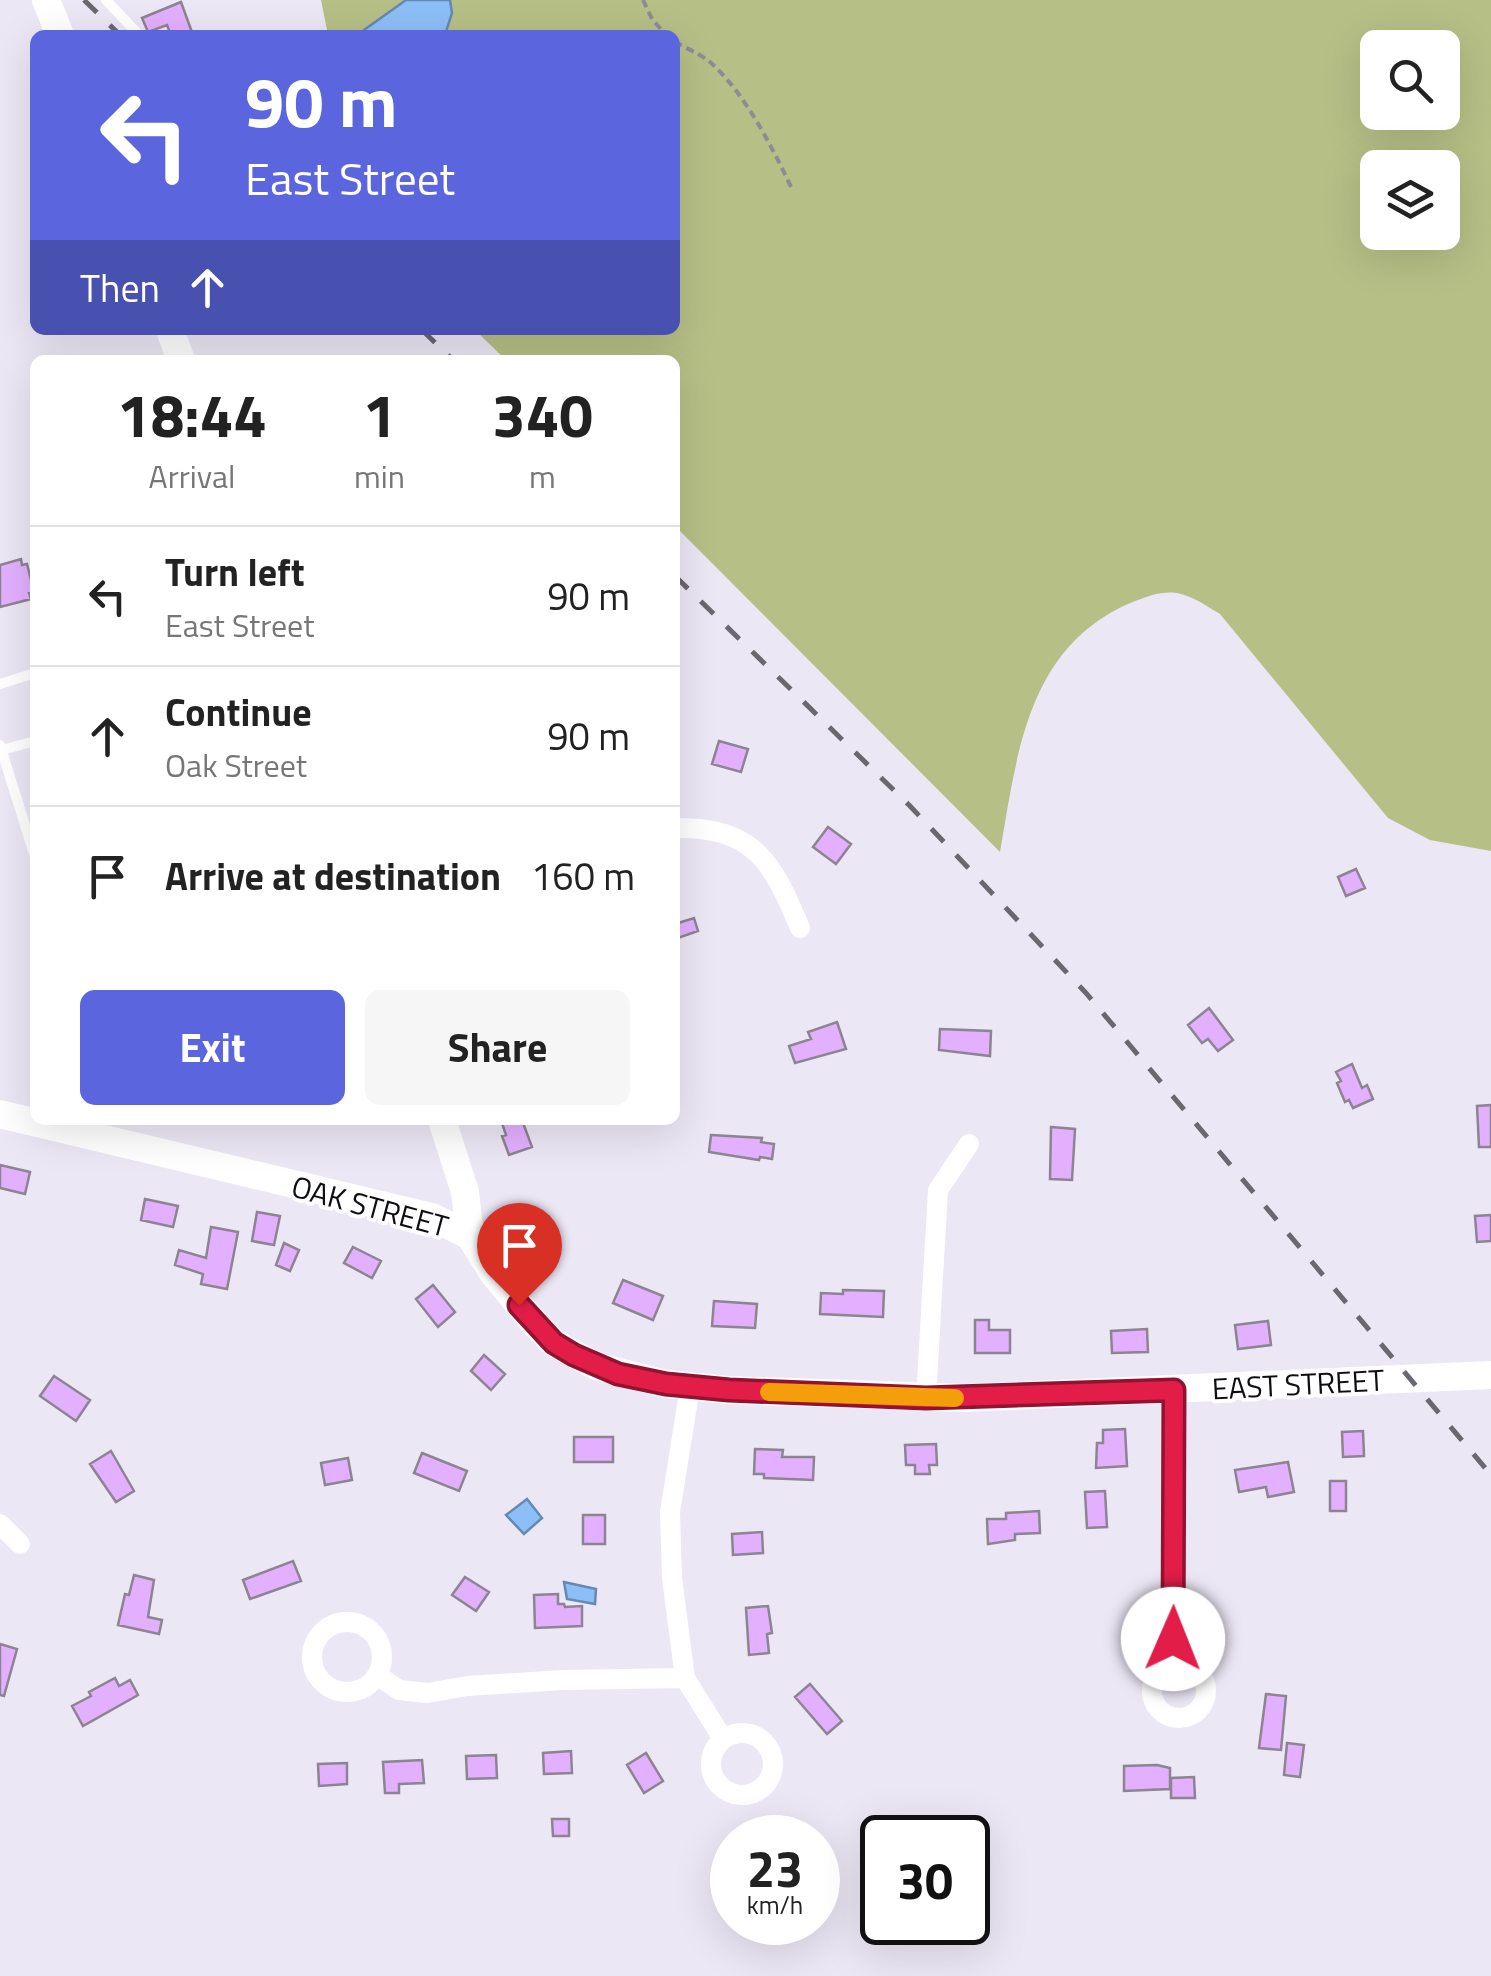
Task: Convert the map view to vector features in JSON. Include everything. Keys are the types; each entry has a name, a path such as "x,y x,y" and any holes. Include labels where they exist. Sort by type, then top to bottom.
{"main road":[{"path":"46,0 58,30"},
{"name":"OAK STREET","path":"0,1114 30,1121"},
{"name":"OAK STREET","path":"46,1125 432,1217 470,1236 503,1285 554,1343 618,1374 690,1386 926,1398"},
{"path":"444,1125 465,1192 470,1236"},
{"name":"EAST STREET","path":"926,1398 1491,1375"}],"street":[{"path":"680,828 711,828 746,843 778,876 800,928"},
{"path":"926,1398 938,1190 969,1144"},
{"path":"690,1386 669,1534 685,1678 723,1739"},
{"path":"1172,1663 1174,1390"},
{"path":"0,1524 20,1544"},
{"path":"377,1674 399,1690 428,1693 466,1686 563,1680 685,1678"}],"lane":[{"path":"106,0 134,30"},
{"path":"0,684 30,675"},
{"path":"30,742 1,748 30,837"}],"path":[{"path":"642,0 661,30"},
{"path":"680,45 709,61 726,81 762,128 793,191"}],"green space":[{"path":"321,0 406,0 364,30 327,30"},
{"path":"450,0 1491,0 1491,851 1430,840 1388,818 1220,614 1186,595 1166,592 1128,604 1094,624 1068,648 1048,677 1021,743 1000,852 680,531 680,355 501,355 480,335 680,335 680,30 447,30 452,13"}],"water":[{"path":"406,0 450,0 452,13 447,30 364,30"},
{"path":"527,1499 542,1518 524,1534 506,1515"},
{"path":"564,1582 596,1589 595,1604 567,1599"}],"building":[{"path":"181,2 191,30 169,30 167,25 147,30 142,18"},
{"path":"21,559 22,565 27,564 30,599 0,607 0,565"},
{"path":"719,741 748,749 741,772 712,764"},
{"path":"828,827 851,844 836,864 813,847"},
{"path":"1356,869 1365,888 1346,896 1338,877"},
{"path":"694,918 698,931 680,937 680,922"},
{"path":"1209,1008 1233,1040 1218,1051 1208,1039 1202,1043 1188,1025"},
{"path":"837,1022 846,1049 795,1063 789,1046 811,1039 808,1032"},
{"path":"940,1029 991,1031 990,1056 939,1050"},
{"path":"1352,1064 1362,1088 1367,1085 1373,1099 1353,1108 1349,1100 1345,1102 1336,1072"},
{"path":"1491,1105 1491,1147 1479,1147 1477,1106"},
{"path":"503,1125 524,1125 532,1147 509,1155 502,1136 506,1135"},
{"path":"1051,1127 1075,1129 1072,1180 1050,1179"},
{"path":"711,1135 762,1138 761,1142 774,1144 772,1159 709,1152"},
{"path":"0,1165 30,1172 25,1194 0,1188"},
{"path":"145,1199 178,1206 173,1227 141,1220"},
{"path":"257,1212 280,1216 274,1245 252,1241"},
{"path":"1491,1215 1491,1241 1477,1242 1475,1216"},
{"path":"543,1217 550,1236 522,1245 515,1226"},
{"path":"211,1227 238,1232 227,1289 201,1284 203,1274 175,1265 179,1250 206,1258"},
{"path":"284,1243 299,1250 290,1271 276,1265"},
{"path":"353,1247 381,1261 372,1278 344,1263"},
{"path":"623,1280 663,1296 653,1320 613,1303"},
{"path":"433,1285 455,1312 438,1327 416,1299"},
{"path":"843,1290 884,1291 883,1317 820,1314 821,1293 843,1294"},
{"path":"714,1301 757,1304 755,1328 712,1326"},
{"path":"975,1320 989,1320 989,1330 1010,1330 1010,1353 975,1353"},
{"path":"1268,1321 1271,1345 1238,1349 1235,1325"},
{"path":"1147,1329 1148,1352 1112,1353 1111,1331"},
{"path":"484,1355 505,1374 491,1390 471,1371"},
{"path":"54,1376 90,1400 76,1421 40,1396"},
{"path":"1125,1429 1127,1466 1096,1468 1097,1443 1103,1443 1103,1430"},
{"path":"1363,1431 1364,1456 1343,1457 1342,1432"},
{"path":"574,1437 613,1437 613,1462 574,1462"},
{"path":"936,1444 937,1465 929,1465 930,1474 915,1474 915,1465 906,1465 905,1445"},
{"path":"755,1449 783,1450 782,1457 814,1457 813,1480 754,1474"},
{"path":"111,1451 134,1491 116,1502 90,1464"},
{"path":"422,1453 467,1471 459,1491 414,1473"},
{"path":"348,1458 352,1480 325,1485 321,1463"},
{"path":"1288,1462 1294,1492 1268,1497 1266,1487 1239,1492 1235,1470"},
{"path":"1330,1481 1346,1481 1346,1511 1330,1511"},
{"path":"1105,1491 1107,1527 1087,1528 1085,1492"},
{"path":"1039,1511 1040,1533 1015,1534 1015,1540 988,1544 987,1519 1006,1519 1006,1513"},
{"path":"583,1515 605,1515 605,1544 583,1544"},
{"path":"762,1532 763,1553 733,1555 732,1534"},
{"path":"293,1561 301,1581 250,1599 243,1580"},
{"path":"134,1575 154,1580 148,1617 162,1620 159,1634 118,1625"},
{"path":"465,1577 489,1592 476,1611 452,1595"},
{"path":"558,1594 558,1604 582,1606 582,1626 535,1628 534,1595"},
{"path":"768,1606 772,1633 767,1634 769,1653 749,1655 746,1608"},
{"path":"0,1644 17,1649 4,1696 0,1695"},
{"path":"115,1678 119,1686 130,1680 138,1695 83,1726 72,1706"},
{"path":"810,1684 842,1721 827,1734 795,1697"},
{"path":"1266,1694 1286,1696 1281,1750 1259,1748"},
{"path":"1287,1743 1304,1745 1300,1777 1284,1775"},
{"path":"571,1751 572,1773 544,1774 543,1753"},
{"path":"646,1753 663,1781 644,1793 627,1765"},
{"path":"496,1755 497,1778 467,1779 466,1756"},
{"path":"422,1760 424,1783 399,1784 399,1793 385,1793 383,1762"},
{"path":"347,1763 347,1784 319,1786 318,1764"},
{"path":"1124,1766 1170,1768 1170,1789 1124,1791"},
{"path":"1194,1777 1195,1798 1171,1798 1171,1778"},
{"path":"552,1819 569,1819 569,1836 553,1836"}],"railway":[{"path":"84,0 115,30"},
{"path":"427,335 448,355"},
{"path":"680,581 910,806 1086,993 1491,1475"}],"slow traffic":[{"path":"769,1392 955,1398"}],"route":[{"path":"519,1305 554,1343 574,1355 618,1374 666,1384 926,1398 1174,1390 1173,1639"}]}
